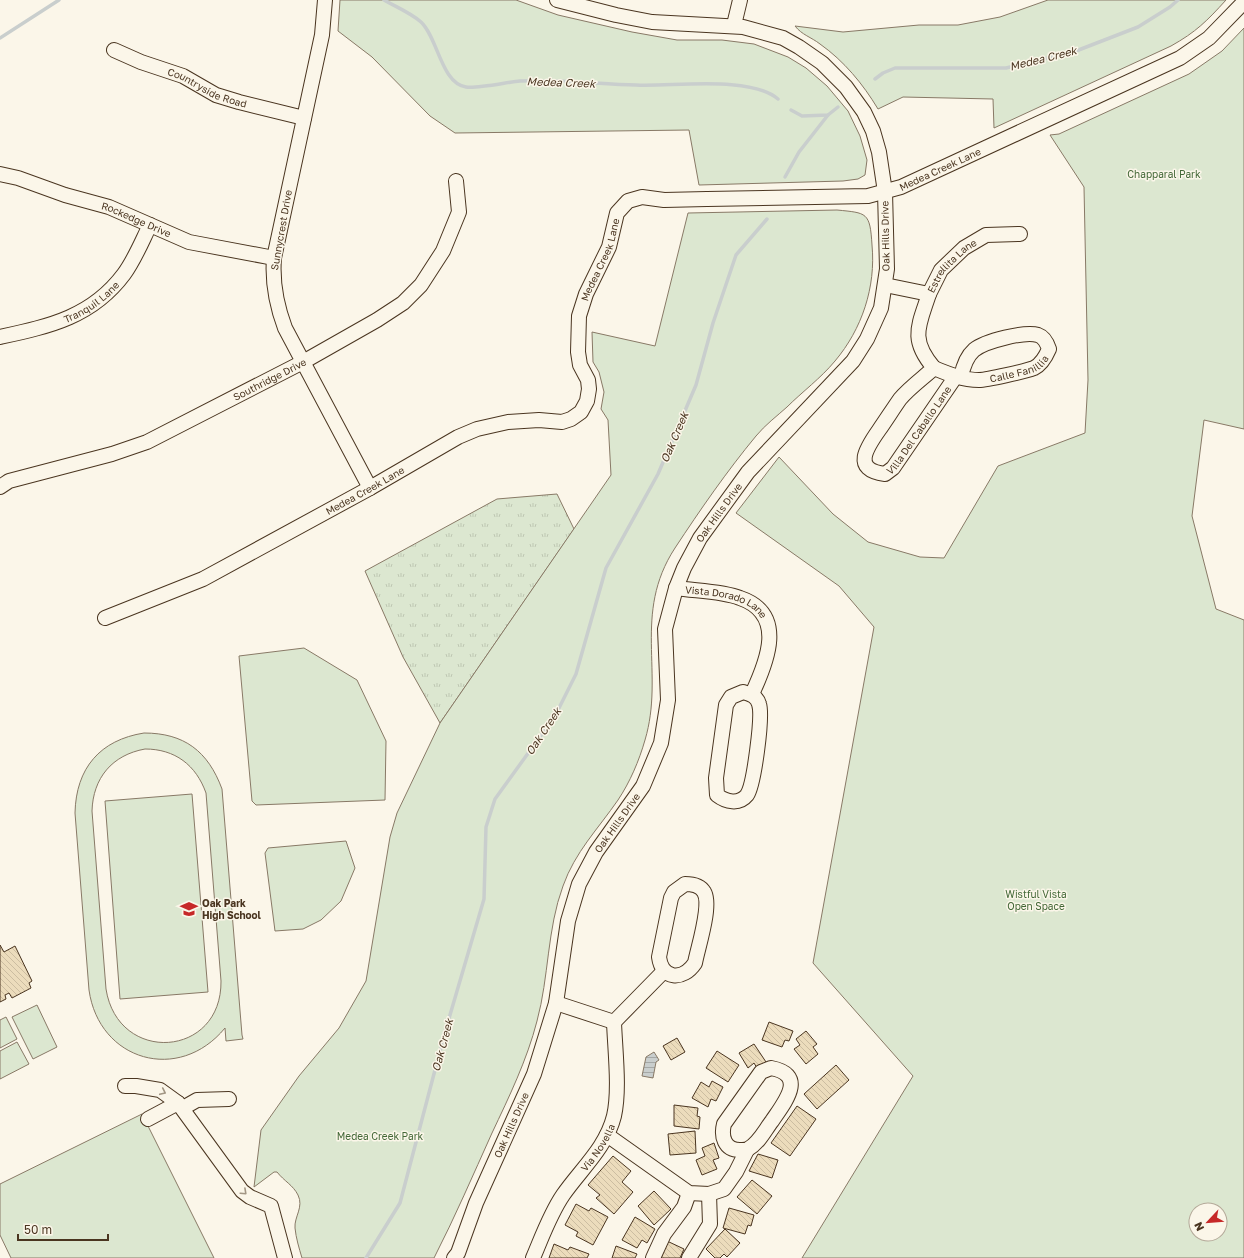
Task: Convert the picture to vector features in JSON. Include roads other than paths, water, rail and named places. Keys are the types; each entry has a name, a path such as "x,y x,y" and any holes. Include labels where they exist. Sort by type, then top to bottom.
{"street":[{"name":"Sunnycrest Drive","path":"324,0 322,35 274,258 273,279 277,306 285,328 370,488"},
{"name":"Oak Hills Drive","path":"460,1256 476,1203 534,1074 556,1003 568,921 579,884 596,852 643,786 661,744 668,700 665,629 676,588 684,568 700,538 748,472 853,362 867,339 881,308 887,269 885,192 879,152 873,131 864,112 846,87 826,66 798,47 771,34 734,25 652,22 581,3 557,0"},
{"path":"734,25 740,0"},
{"name":"Medea Creek Lane","path":"105,618 203,579 370,488 458,437 477,429 508,422 539,420 562,422 571,419 580,412 587,401 589,389 588,380 580,364 578,352 579,316 586,294 609,247 617,213 628,201 642,197 664,200 868,196 913,183 1180,58 1210,38 1244,2"},
{"name":"Countryside Road","path":"114,50 141,62 183,76 216,95 304,118"},
{"name":"Rockedge Drive","path":"0,174 18,178 65,195 108,206 189,242 274,258"},
{"name":"Southridge Drive","path":"0,487 10,481 112,454 146,442 303,362 376,320 403,302 421,285 443,251 459,212 456,181"},
{"name":"Tranquil Lane","path":"0,337 46,327 64,321 81,313 104,296 124,273 150,225"},
{"name":"Estrellita Lane","path":"885,285 930,294 941,270 964,248 986,235 1020,234"},
{"path":"930,294 920,323 918,342 923,355 934,368"},
{"name":"Calle Fanillia","path":"934,368 959,377 981,380 1034,368 1046,357 1049,349 1046,341 1039,335 1027,333 982,345 968,357 959,377"},
{"name":"Villa Del Caballo Lane","path":"934,368 901,398 866,450 865,460 868,468 874,473 885,474 893,468 959,377"},
{"name":"Vista Dorado Lane","path":"676,588 738,597 750,602 762,612 769,628 770,643 763,671 752,694"},
{"path":"743,692 752,694 759,702 761,719 750,787 742,799 736,802 728,802 717,795 716,778 726,705 731,697 736,693 743,692"},
{"path":"685,884 694,884 704,892 708,903 695,963 690,971 683,975 673,975 664,971 659,957 671,898 679,887 685,884"},
{"path":"556,1003 614,1022 664,971"},
{"name":"Via Novella","path":"533,1258 552,1212 563,1195 597,1153 607,1135 614,1116 616,1099 614,1022"},
{"path":"607,1135 689,1193 710,1194 724,1189 736,1172 747,1150 755,1144 790,1095 791,1082 786,1074 781,1070 771,1068 761,1072 724,1124 722,1134 726,1145 734,1150 747,1150"},
{"path":"125,1086 136,1086 160,1090 181,1106 242,1191 250,1197 272,1206 285,1258"},
{"path":"148,1119 197,1100 229,1099"},
{"path":"653,1258 664,1234 684,1207 689,1193"},
{"path":"689,1258 710,1224 710,1194"}],"waterway":[{"name":"Medea Creek","path":"0,38 59,0"},
{"name":"Medea Creek","path":"384,0 421,22 432,38 445,69 458,84 466,87 477,87 520,81 563,81 636,85 710,84 749,87 765,92 778,99"},
{"name":"Medea Creek","path":"875,79 883,73 895,68 1006,68 1076,51 1138,27 1170,7 1178,0"},
{"name":"Medea Creek","path":"791,110 802,116 828,115 838,107"},
{"name":"Oak Creek","path":"785,177 799,152 828,115"},
{"name":"Oak Creek","path":"366,1258 400,1203 445,1032 484,899 486,827 495,799 555,716 576,674 606,568 658,474 696,385 713,323 736,255 767,219"}],"place":[{"name":"Oak Park High School","path":"189,909"}],"park label":[{"name":"Chapparal Park","path":"1164,174"},
{"name":"Wistful Vista Open Space","path":"1036,900"},
{"name":"Medea Creek Park","path":"380,1136"}]}
